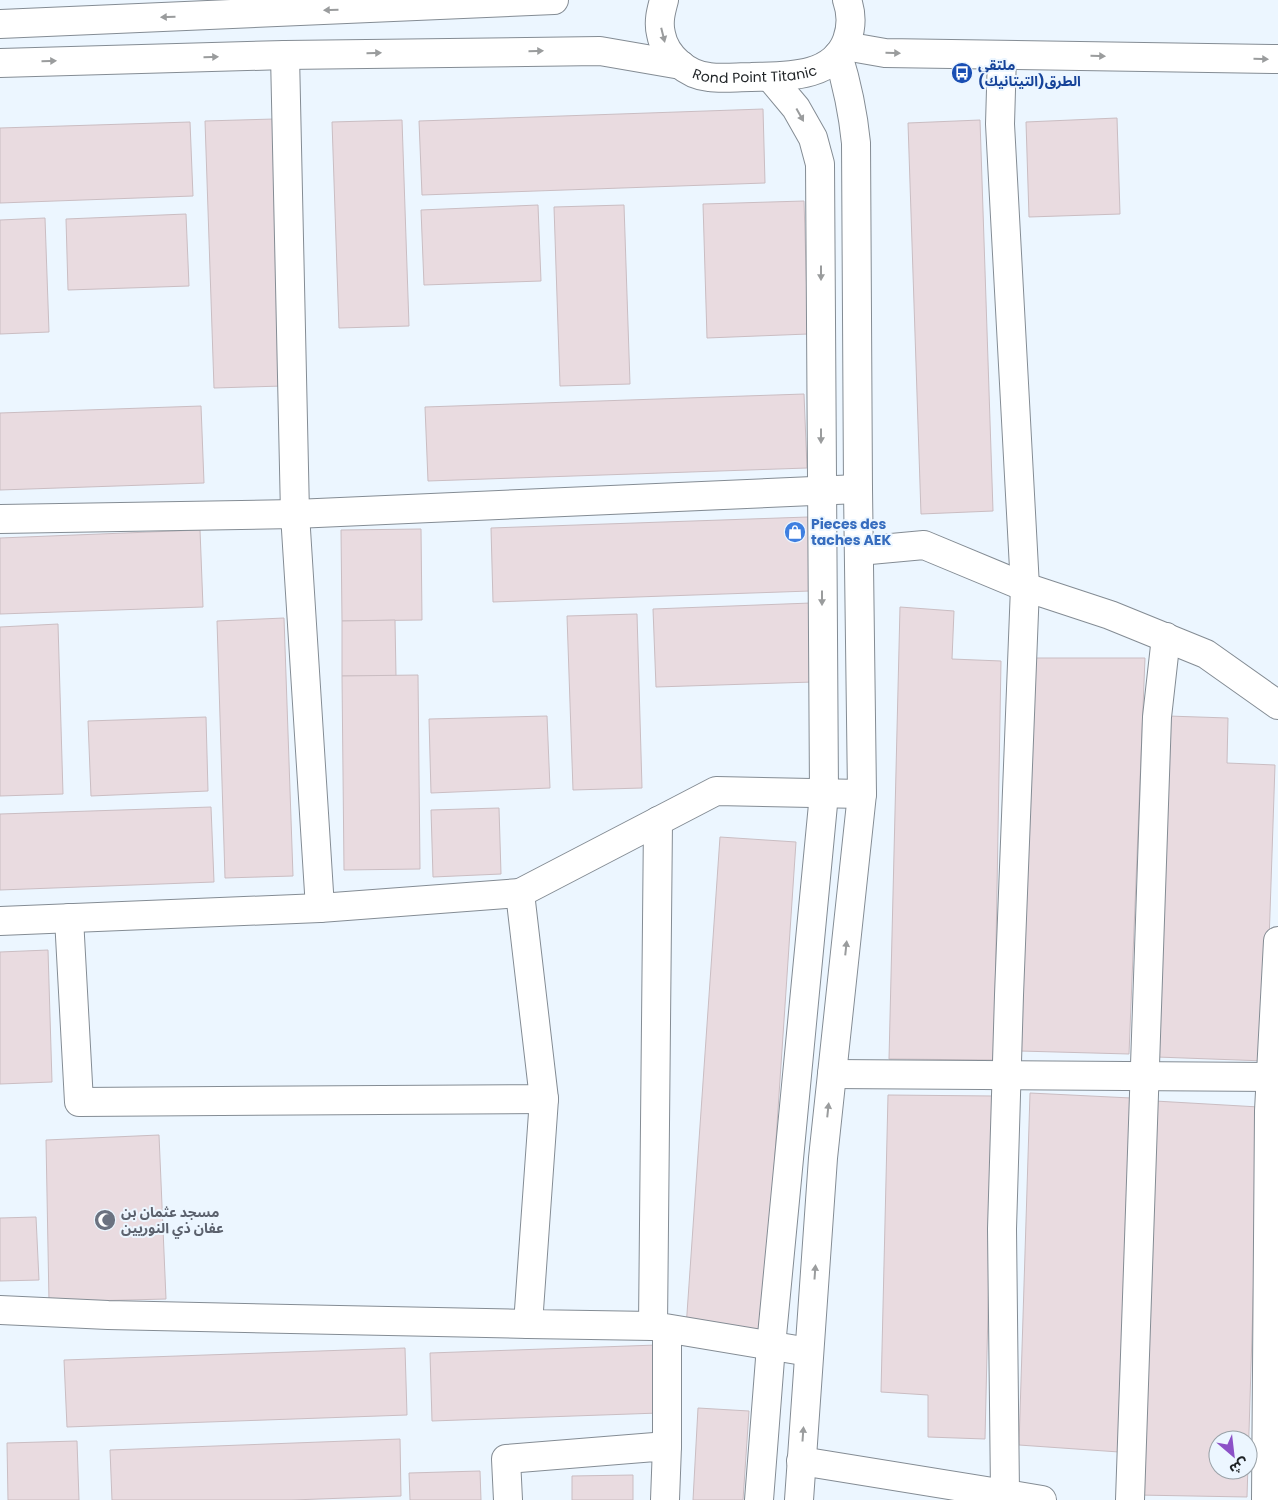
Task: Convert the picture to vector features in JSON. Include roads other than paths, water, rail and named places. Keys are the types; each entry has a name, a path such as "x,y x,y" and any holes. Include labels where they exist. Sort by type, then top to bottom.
{"street":[{"path":"0,24 554,0"},
{"name":"Rond Point Titanic","path":"664,0 660,16 661,34 668,51 681,65 690,71 709,77 770,77 808,73 819,70 830,63 842,51"},
{"path":"799,1500 823,1158 862,794 856,143 853,112 842,51 851,30 851,10 846,0"},
{"path":"0,63 285,55 600,51 681,65"},
{"path":"842,51 1278,59"},
{"path":"285,55 296,514 320,908"},
{"path":"1002,55 1000,124 1025,587 1006,1075 1002,1229 1005,1493"},
{"path":"759,1500 771,1346 824,794 820,164 812,138 796,108 770,77"},
{"path":"0,519 296,514 858,489"},
{"path":"859,551 924,545 1025,587 1110,615 1206,654 1278,705"},
{"path":"1130,1500 1157,717 1166,638"},
{"path":"0,921 320,908 520,893 716,790 862,794"},
{"path":"658,821 660,1328 667,1446 665,1500"},
{"path":"520,893 544,1099 528,1324"},
{"path":"69,918 79,1102 544,1099"},
{"path":"1266,1500 1278,941"},
{"path":"832,1074 1274,1077"},
{"path":"0,1310 108,1315 660,1328 809,1352"},
{"path":"508,1500 506,1459 667,1446"},
{"path":"801,1461 1042,1500"}],"place":[{"name":"ملتقى الطرق(التيتانيك)","path":"962,73"},
{"name":"Pieces des taches AEK","path":"795,532"},
{"name":"مسجد عثمان بن عفان ذي النوريين","path":"105,1220"}]}
